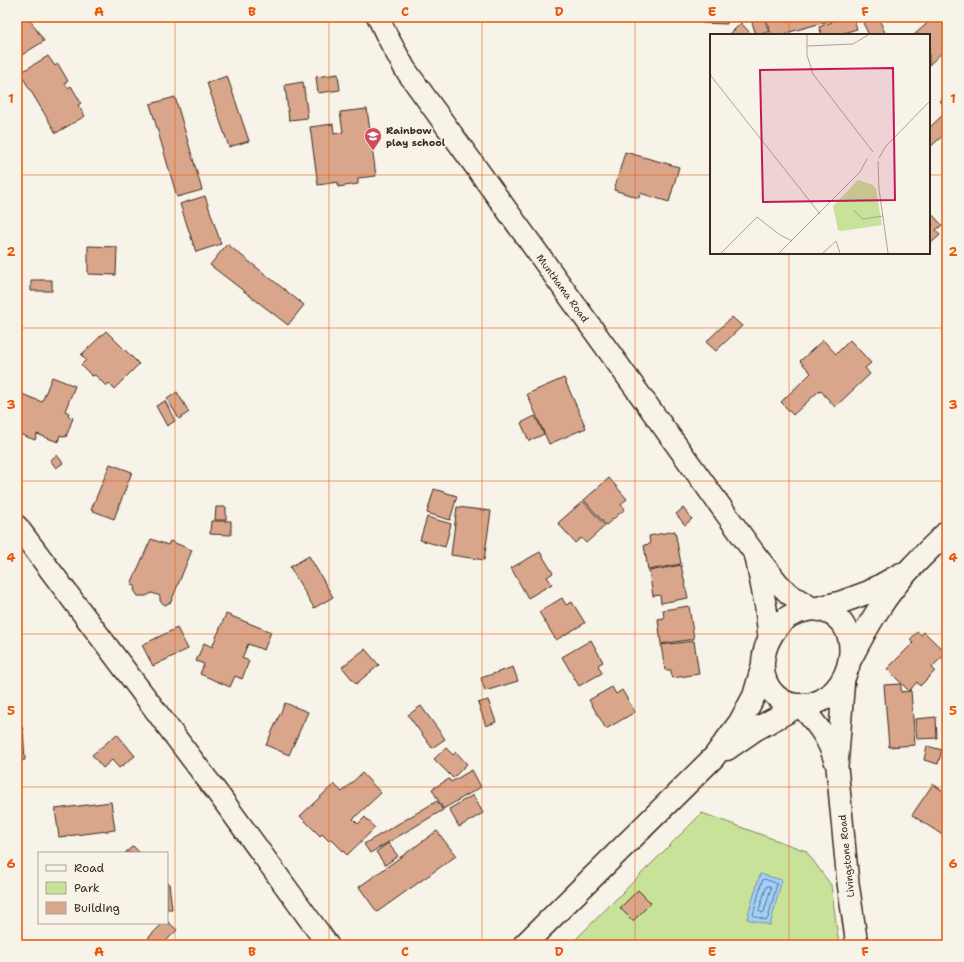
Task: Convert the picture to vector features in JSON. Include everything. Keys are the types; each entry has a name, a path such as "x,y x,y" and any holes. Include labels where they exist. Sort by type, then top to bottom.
{"main road":[{"path":"714,757 756,729 800,706 808,705 825,698 833,692 847,668 867,627 909,570 947,532"},
{"path":"524,945 714,757 740,722 754,696 763,666 764,656 770,638 775,630 789,617 806,610 839,603 869,592 909,570"},
{"path":"814,609 823,610 830,613 843,624 850,640 847,668"},
{"path":"763,666 767,683 777,697 800,706"}],"street":[{"name":"Munthama Road","path":"378,17 386,36 405,69 755,554 778,583 789,594 814,609"},
{"path":"17,526 222,799 328,945"},
{"name":"Munthama Road","path":"755,554 766,608 770,638"},
{"name":"Livingstone Road","path":"847,668 840,717 837,767 848,883 857,945"},
{"name":"Livingstone Road","path":"800,706 820,727 829,744 837,767"}],"green space":[{"path":"702,813 806,851 831,885 839,945 570,945"}],"water":[{"path":"760,874 782,880 770,925 747,919"}],"building":[{"path":"17,17 28,17 44,41 17,58"},
{"path":"702,17 727,17 727,24 702,23"},
{"path":"756,17 764,17 769,32 756,34 751,19"},
{"path":"766,17 828,17 829,21 783,34 771,34"},
{"path":"830,17 853,17 857,29 840,34 822,34 819,27 832,22"},
{"path":"878,17 886,34 868,34 863,23"},
{"path":"934,17 947,17 947,48 930,64 930,34 915,34"},
{"path":"741,23 751,34 730,34"},
{"path":"48,56 55,66 58,64 68,81 65,83 68,88 71,86 81,103 78,105 85,116 56,133 20,73"},
{"path":"338,74 340,90 318,93 316,77"},
{"path":"227,76 249,141 229,147 207,83"},
{"path":"303,82 308,118 289,120 285,85"},
{"path":"947,94 947,109 940,101"},
{"path":"175,97 202,190 177,197 150,104"},
{"path":"367,109 376,176 358,178 358,184 338,187 338,182 318,185 310,127 333,124 334,134 343,132 340,112"},
{"path":"947,111 947,132 930,147 930,127"},
{"path":"625,152 679,167 669,202 640,193 639,198 614,190"},
{"path":"205,196 221,244 196,252 180,204"},
{"path":"930,212 942,225 936,230 940,235 930,244"},
{"path":"227,244 304,305 288,325 210,265"},
{"path":"88,246 117,247 116,275 88,274"},
{"path":"31,280 52,280 52,291 31,291"},
{"path":"732,317 742,326 716,351 706,342"},
{"path":"106,331 139,364 114,389 109,383 106,386 95,375 92,376 81,365 86,360 81,355"},
{"path":"823,340 836,354 850,340 871,363 865,368 870,374 835,407 820,390 793,415 781,402 811,373 800,361"},
{"path":"52,377 75,386 65,411 69,413 68,416 73,418 66,437 60,435 58,442 37,434 35,440 17,433 17,392 42,402"},
{"path":"564,378 586,428 549,444 527,394"},
{"path":"177,392 189,412 179,419 167,399"},
{"path":"165,401 175,421 167,426 156,406"},
{"path":"535,416 544,434 529,441 521,423"},
{"path":"57,455 63,463 56,468 50,460"},
{"path":"110,464 132,472 114,519 91,510"},
{"path":"609,478 627,499 621,504 625,509 606,525 584,500"},
{"path":"434,489 457,496 450,520 427,513"},
{"path":"583,501 605,526 586,543 581,538 575,543 558,523"},
{"path":"216,507 226,507 226,520 215,520"},
{"path":"457,507 491,511 484,560 451,555"},
{"path":"683,508 692,519 685,525 676,514"},
{"path":"427,517 451,524 445,547 420,540"},
{"path":"211,521 231,521 231,535 210,534"},
{"path":"675,531 681,564 648,570 644,545 650,544 649,536"},
{"path":"151,539 168,545 170,541 192,550 171,602 165,605 160,601 160,596 152,593 146,596 138,596 134,590 135,586 131,584"},
{"path":"540,552 553,573 547,577 552,584 528,598 511,568"},
{"path":"309,556 333,597 314,608 290,567"},
{"path":"681,565 688,598 661,603 660,595 653,596 649,571"},
{"path":"562,598 566,605 572,602 585,623 556,640 539,612"},
{"path":"689,606 694,639 661,644 658,619 664,618 663,610"},
{"path":"226,614 271,632 264,650 248,644 242,658 249,661 242,679 235,676 230,687 200,674 204,664 196,661 204,643 212,647"},
{"path":"177,628 188,649 153,666 142,645"},
{"path":"917,632 921,635 924,632 946,653 932,667 935,671 920,686 917,682 909,691 887,669 913,643 910,640"},
{"path":"591,640 603,662 598,665 602,673 579,686 562,657"},
{"path":"694,641 699,674 672,678 671,670 665,670 661,645"},
{"path":"365,649 379,665 356,684 342,667"},
{"path":"513,667 518,681 485,691 481,678"},
{"path":"901,684 901,692 911,691 915,745 889,747 884,685"},
{"path":"612,687 616,694 622,690 635,712 606,729 589,700"},
{"path":"488,700 496,722 486,726 478,703"},
{"path":"285,703 308,712 289,755 266,745"},
{"path":"421,706 445,739 432,748 408,715"},
{"path":"936,717 937,738 917,739 915,719"},
{"path":"17,728 23,728 25,760 17,761"},
{"path":"117,734 135,756 119,768 112,760 103,768 92,755"},
{"path":"927,746 942,750 938,764 924,760"},
{"path":"446,748 453,755 456,752 467,764 453,778 434,759"},
{"path":"472,770 481,787 443,809 432,789 449,779 451,782"},
{"path":"362,773 381,793 353,819 358,824 365,817 375,828 347,855 331,839 329,841 322,834 320,836 300,816 334,784 342,792"},
{"path":"933,784 947,794 947,838 912,815"},
{"path":"473,795 483,813 459,827 449,809"},
{"path":"437,801 443,810 370,853 364,844"},
{"path":"111,802 115,830 59,837 55,809"},
{"path":"437,831 456,856 377,912 359,887"},
{"path":"388,843 398,856 385,865 376,852"},
{"path":"133,846 139,852 126,852"},
{"path":"168,883 169,883 172,909 168,909"},
{"path":"638,890 651,903 633,921 620,908"},
{"path":"168,922 177,930 162,945 155,945 148,938 162,924 168,924"}],"place":[{"name":"Rainbow play school","path":"373,151"}]}
